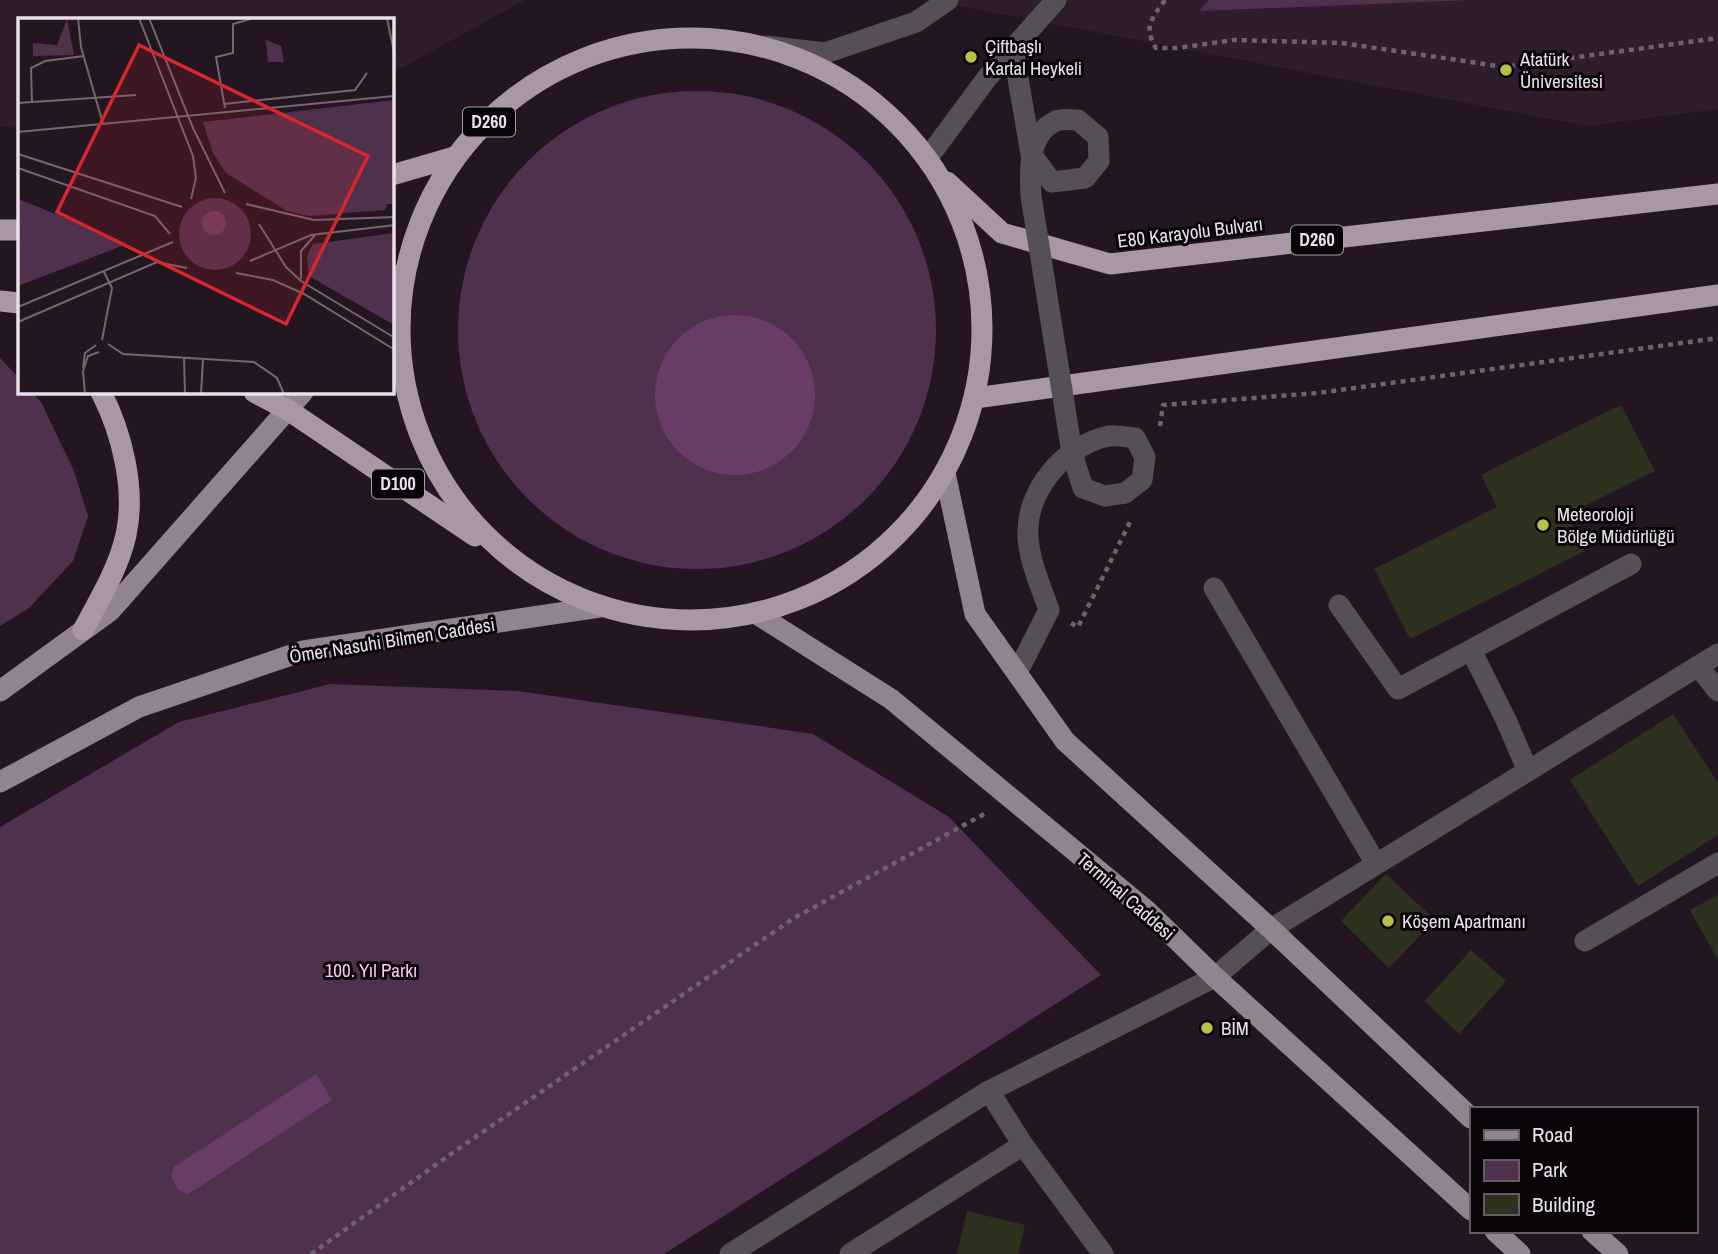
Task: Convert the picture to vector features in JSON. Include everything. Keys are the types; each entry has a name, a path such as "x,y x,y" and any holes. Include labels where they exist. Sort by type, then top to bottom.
{"highway":[{"name":"D260","path":"679,37 765,46 835,74 895,119 942,177 972,247 984,322 975,398 945,473 895,538 831,585 755,613 677,621 600,607 551,586 507,557 453,500 416,429 399,352 398,279 423,212 454,157 516,95 593,54 679,37"},
{"name":"D260","path":"394,174 454,157"},
{"name":"E80 Karayolu Bulvarı","path":"942,177 1002,233 1110,264 1718,194"},
{"path":"0,230 18,230"},
{"path":"975,398 1718,295"},
{"path":"0,301 18,303"},
{"path":"83,630 106,587 126,535 129,486 112,414 102,394"},
{"path":"258,394 288,410"},
{"name":"D100","path":"288,410 507,557"}],"main road":[{"path":"0,691 110,611 301,394"},
{"path":"945,473 975,614 1065,741 1271,929 1470,1117"},
{"name":"Ömer Nasuhi Bilmen Caddesi","path":"0,782 139,707 303,651 600,607"},
{"name":"Terminal Caddesi","path":"755,613 891,699 1146,910 1215,977 1470,1209"},
{"path":"1497,1233 1520,1254"},
{"path":"1594,1233 1618,1254"}],"street":[{"path":"765,46 825,53 916,22 948,0"},
{"path":"928,159 987,78 1056,0"},
{"path":"1013,49 1031,154 1045,173 1052,182 1085,178 1099,161 1098,137 1078,120 1058,120 1042,130 1030,158 1031,196 1072,453 1083,488 1105,496 1125,493 1142,480 1146,457 1135,438 1111,435 1094,440 1069,453 1045,480 1033,505 1028,537 1034,568 1049,610 1017,673"},
{"path":"1339,605 1398,689 1631,564"},
{"path":"1214,588 1376,864"},
{"path":"1471,650 1528,771"},
{"path":"730,1254 989,1091 1215,977 1271,929 1718,654"},
{"path":"1698,666 1718,691"},
{"path":"1584,941 1718,863"},
{"path":"989,1091 1023,1145 1103,1254"},
{"path":"850,1254 1023,1145"}],"path":[{"path":"1165,0 1150,23 1148,35 1156,48 1177,48 1234,40 1342,43 1504,66 1718,38"},
{"path":"1160,430 1163,405 1318,393 1718,338"},
{"path":"1049,610 1078,627 1132,517"},
{"path":"311,1254 458,1149 794,918 1012,800"}],"shaded area":[{"path":"0,0 525,0 394,72 394,18 18,18 18,128 0,126"},
{"name":"Atatürk Üniversitesi","path":"928,0 1718,0 1718,109 1587,126"},
{"path":"735,315 766,321 792,338 809,364 815,395 809,426 792,452 766,469 735,475 704,469 678,452 661,426 655,395 661,364 678,338 704,321"},
{"path":"316,1074 332,1100 193,1191 187,1194 178,1190 171,1176 174,1167"}],"green space":[{"path":"1209,0 1471,0 1199,11"},
{"path":"697,91 744,95 789,109 830,131 866,161 896,197 918,238 932,283 936,330 932,377 918,422 896,463 866,499 830,529 789,551 744,565 697,569 650,565 605,551 564,529 528,499 498,463 476,422 462,377 458,330 462,283 476,238 498,197 528,161 564,131 605,109 650,95"},
{"path":"0,358 18,377 18,394 34,394 41,402 74,471 88,516 73,561 29,608 0,626"},
{"name":"100. Yıl Parkı","path":"330,684 518,691 813,734 949,817 1101,975 664,1254 0,1254 0,827 179,722"}],"building":[{"path":"1621,405 1655,471 1567,515 1585,551 1410,639 1374,569 1497,507 1481,475"},
{"path":"1673,714 1718,783 1718,835 1638,886 1570,780"},
{"name":"Köşem Apartmanı","path":"1386,874 1435,920 1389,968 1341,921"},
{"path":"1718,895 1718,960 1690,910"},
{"path":"1471,950 1506,981 1459,1034 1425,1001"},
{"path":"967,1211 1025,1225 1018,1254 957,1254"}],"place":[{"name":"Çiftbaşlı Kartal Heykeli","path":"971,57"},
{"name":"Atatürk Üniversitesi","path":"1506,70"},
{"name":"Meteoroloji Bölge Müdürlüğü","path":"1543,525"},
{"name":"Köşem Apartmanı","path":"1388,921"},
{"name":"BİM","path":"1207,1028"}]}
